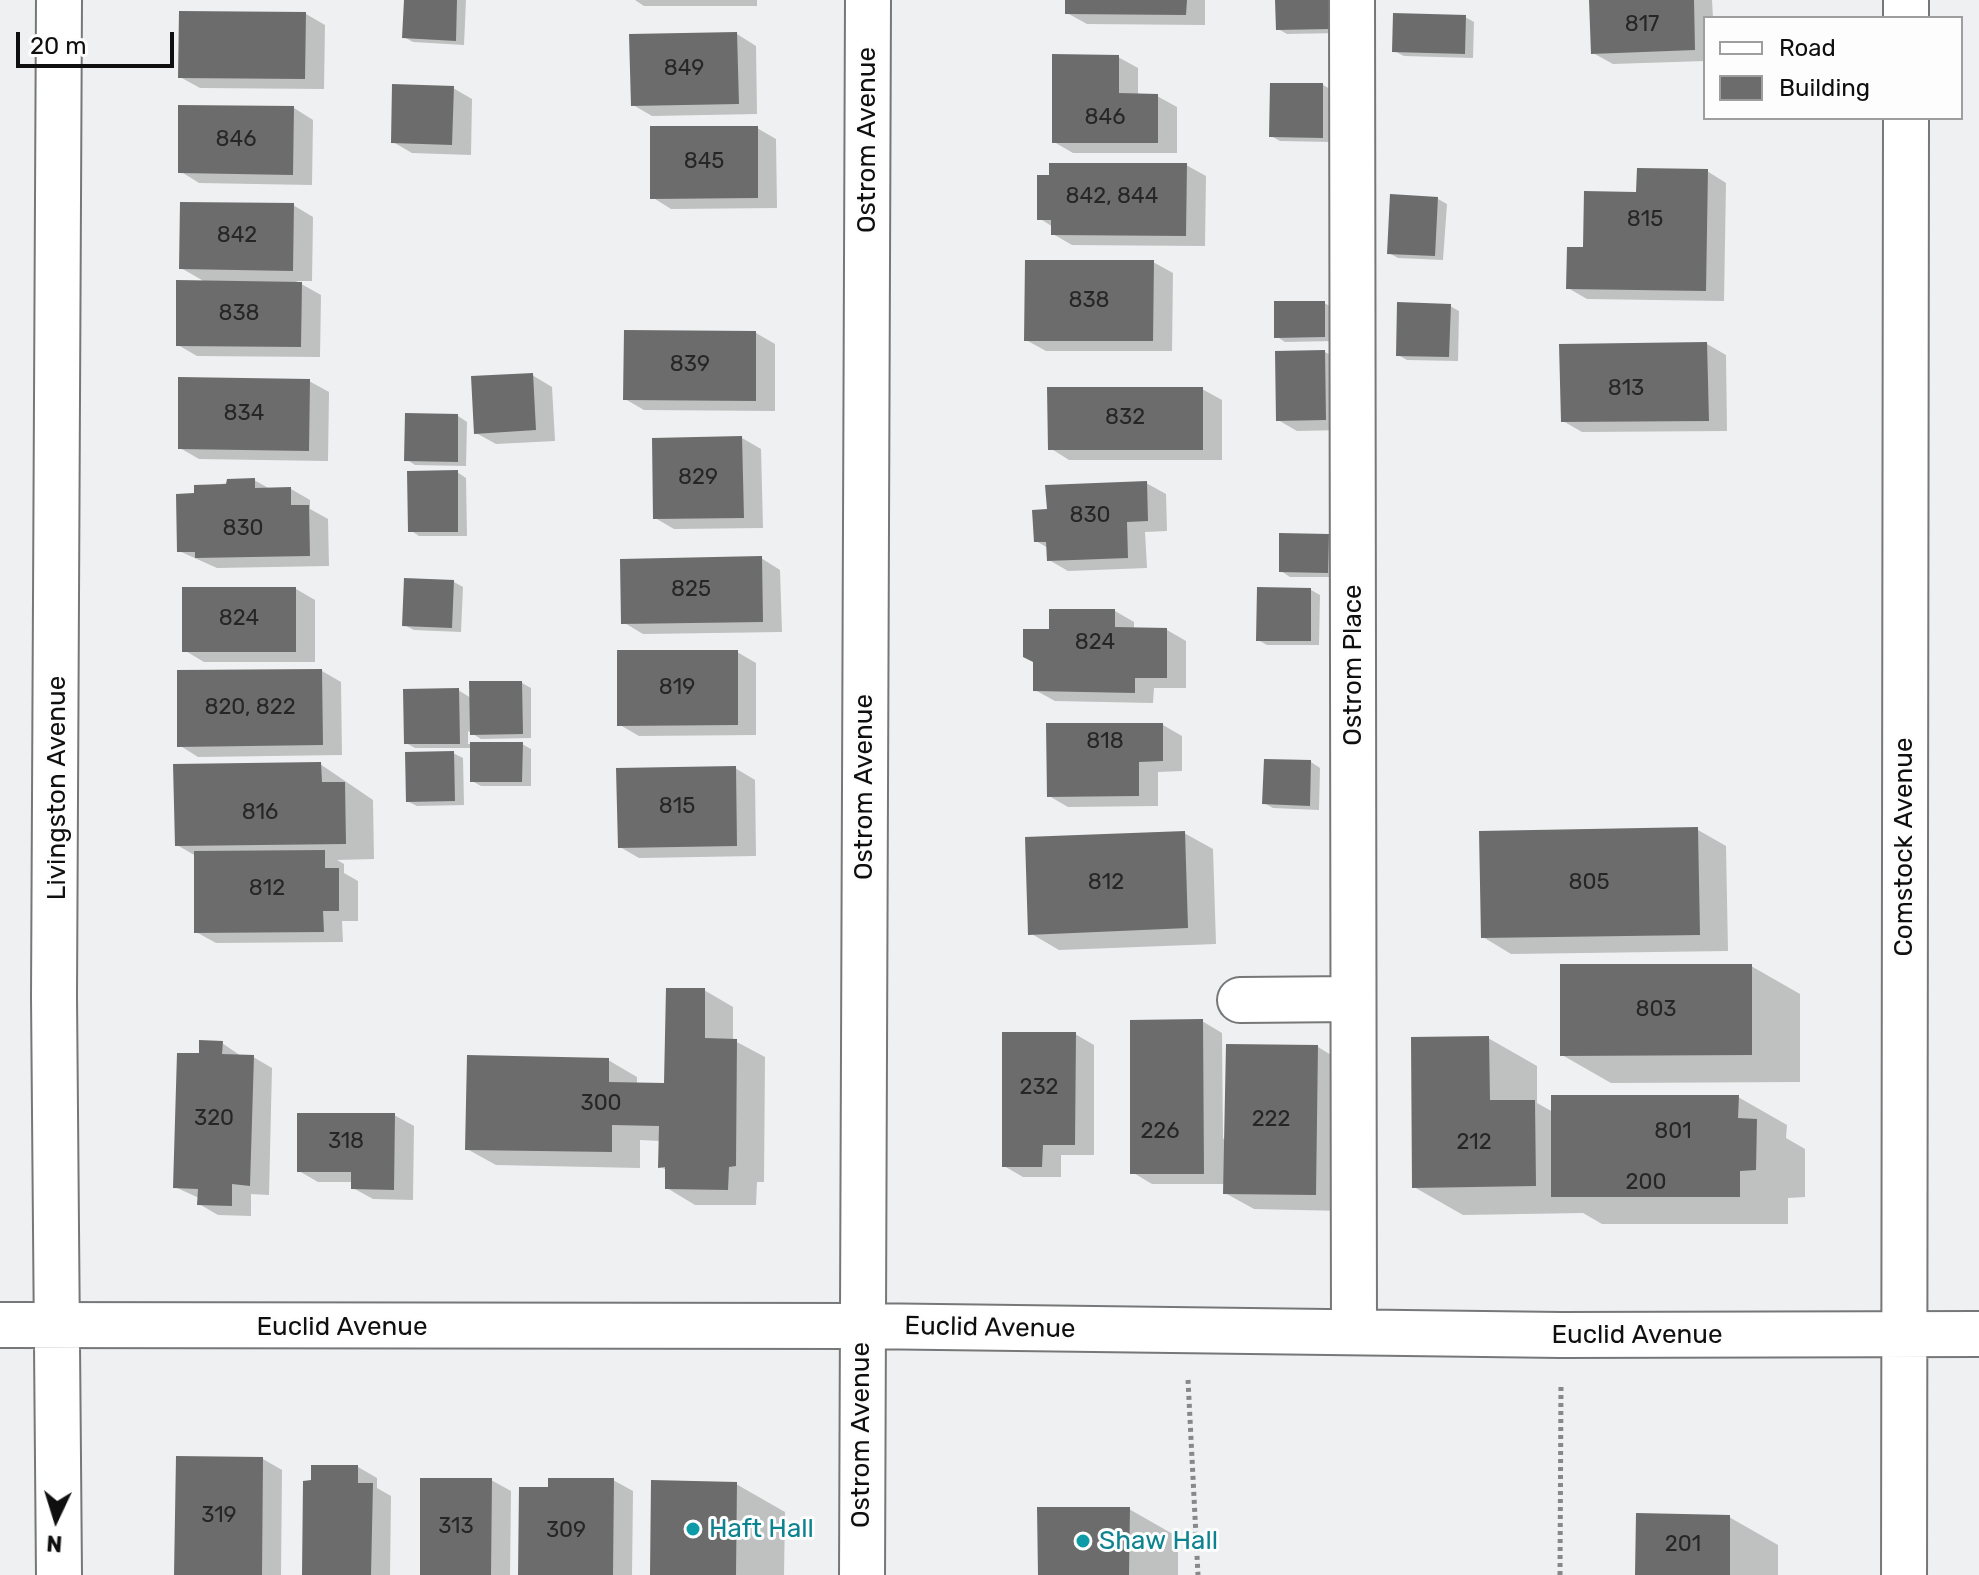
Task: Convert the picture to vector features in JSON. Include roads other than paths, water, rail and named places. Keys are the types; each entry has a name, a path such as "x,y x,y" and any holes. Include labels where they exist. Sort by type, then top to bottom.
{"street":[{"name":"Livingston Avenue","path":"59,0 55,1327 59,1575"},
{"name":"Ostrom Avenue","path":"862,1575 868,0"},
{"name":"Ostrom Place","path":"1352,0 1354,1331"},
{"name":"Comstock Avenue","path":"1904,1575 1906,120"},
{"path":"1240,1000 1353,999"},
{"name":"Euclid Avenue","path":"0,1325 861,1326 1561,1335 1979,1334"}],"place":[{"name":"Haft Hall","path":"693,1529"},
{"name":"Shaw Hall","path":"1083,1541"}]}
